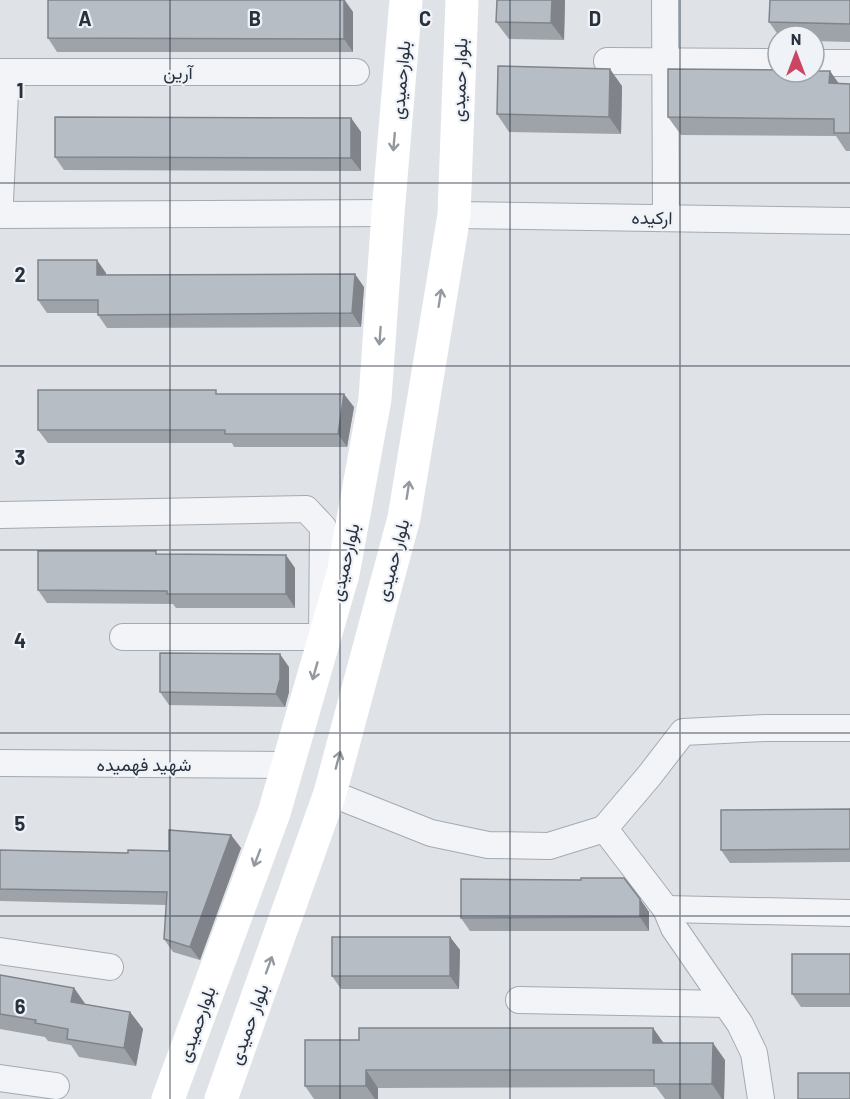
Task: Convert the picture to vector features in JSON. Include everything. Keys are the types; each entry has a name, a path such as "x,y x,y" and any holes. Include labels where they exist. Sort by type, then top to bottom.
{"street":[{"name":"بلوارحمیدی","path":"168,1099 274,813 344,574 375,399 406,0"},
{"name":"بلوار حمیدی","path":"221,1099 330,793 404,518 453,215 462,0"},
{"path":"665,0 666,217"},
{"path":"607,61 766,62"},
{"path":"826,63 850,63"},
{"path":"0,201 3,72"},
{"name":"آرین","path":"3,72 356,72"},
{"path":"0,214 388,213"},
{"name":"ارکیده","path":"453,215 850,220"},
{"path":"0,515 306,509 323,527 322,637 123,637"},
{"path":"330,793 431,833 488,845 549,846 604,828 683,732 766,728 850,728"},
{"name":"شهید فهمیده","path":"0,763 288,765"},
{"path":"604,828 666,909 674,928 740,1024 754,1053 761,1099"},
{"path":"666,909 850,913"},
{"path":"0,951 110,967"},
{"path":"519,1000 726,1004"},
{"path":"0,1078 56,1086"}],"building":[{"path":"48,0 344,0 344,39 48,38"},
{"path":"497,0 552,0 551,23 496,22"},
{"path":"770,0 850,0 850,24 769,22"},
{"path":"498,66 610,69 609,117 497,114"},
{"path":"668,69 766,70 766,84 826,84 826,71 830,71 829,83 850,84 850,133 834,133 834,119 668,117"},
{"path":"55,117 351,118 351,158 55,157"},
{"path":"38,260 97,260 97,275 355,274 352,313 98,315 98,300 38,300"},
{"path":"38,390 216,390 216,394 344,394 338,434 225,434 225,430 38,430"},
{"path":"38,551 156,551 156,554 286,555 286,594 167,594 167,591 38,590"},
{"path":"160,653 280,654 280,679 276,694 160,692"},
{"path":"850,809 850,849 721,850 721,810"},
{"path":"169,830 231,835 190,947 164,939 167,892 0,889 0,850 128,853 128,850 169,851"},
{"path":"581,878 624,878 640,899 640,917 461,918 461,879 581,880"},
{"path":"332,937 450,937 450,976 332,976"},
{"path":"792,954 850,954 850,994 792,994"},
{"path":"0,975 74,988 71,1002 130,1012 124,1048 67,1039 68,1029 35,1023 36,1020 0,1014"},
{"path":"359,1028 653,1028 653,1043 713,1043 712,1084 654,1084 654,1070 366,1070 366,1086 305,1086 305,1040 359,1040"},
{"path":"798,1073 850,1073 850,1099 798,1099"}]}
